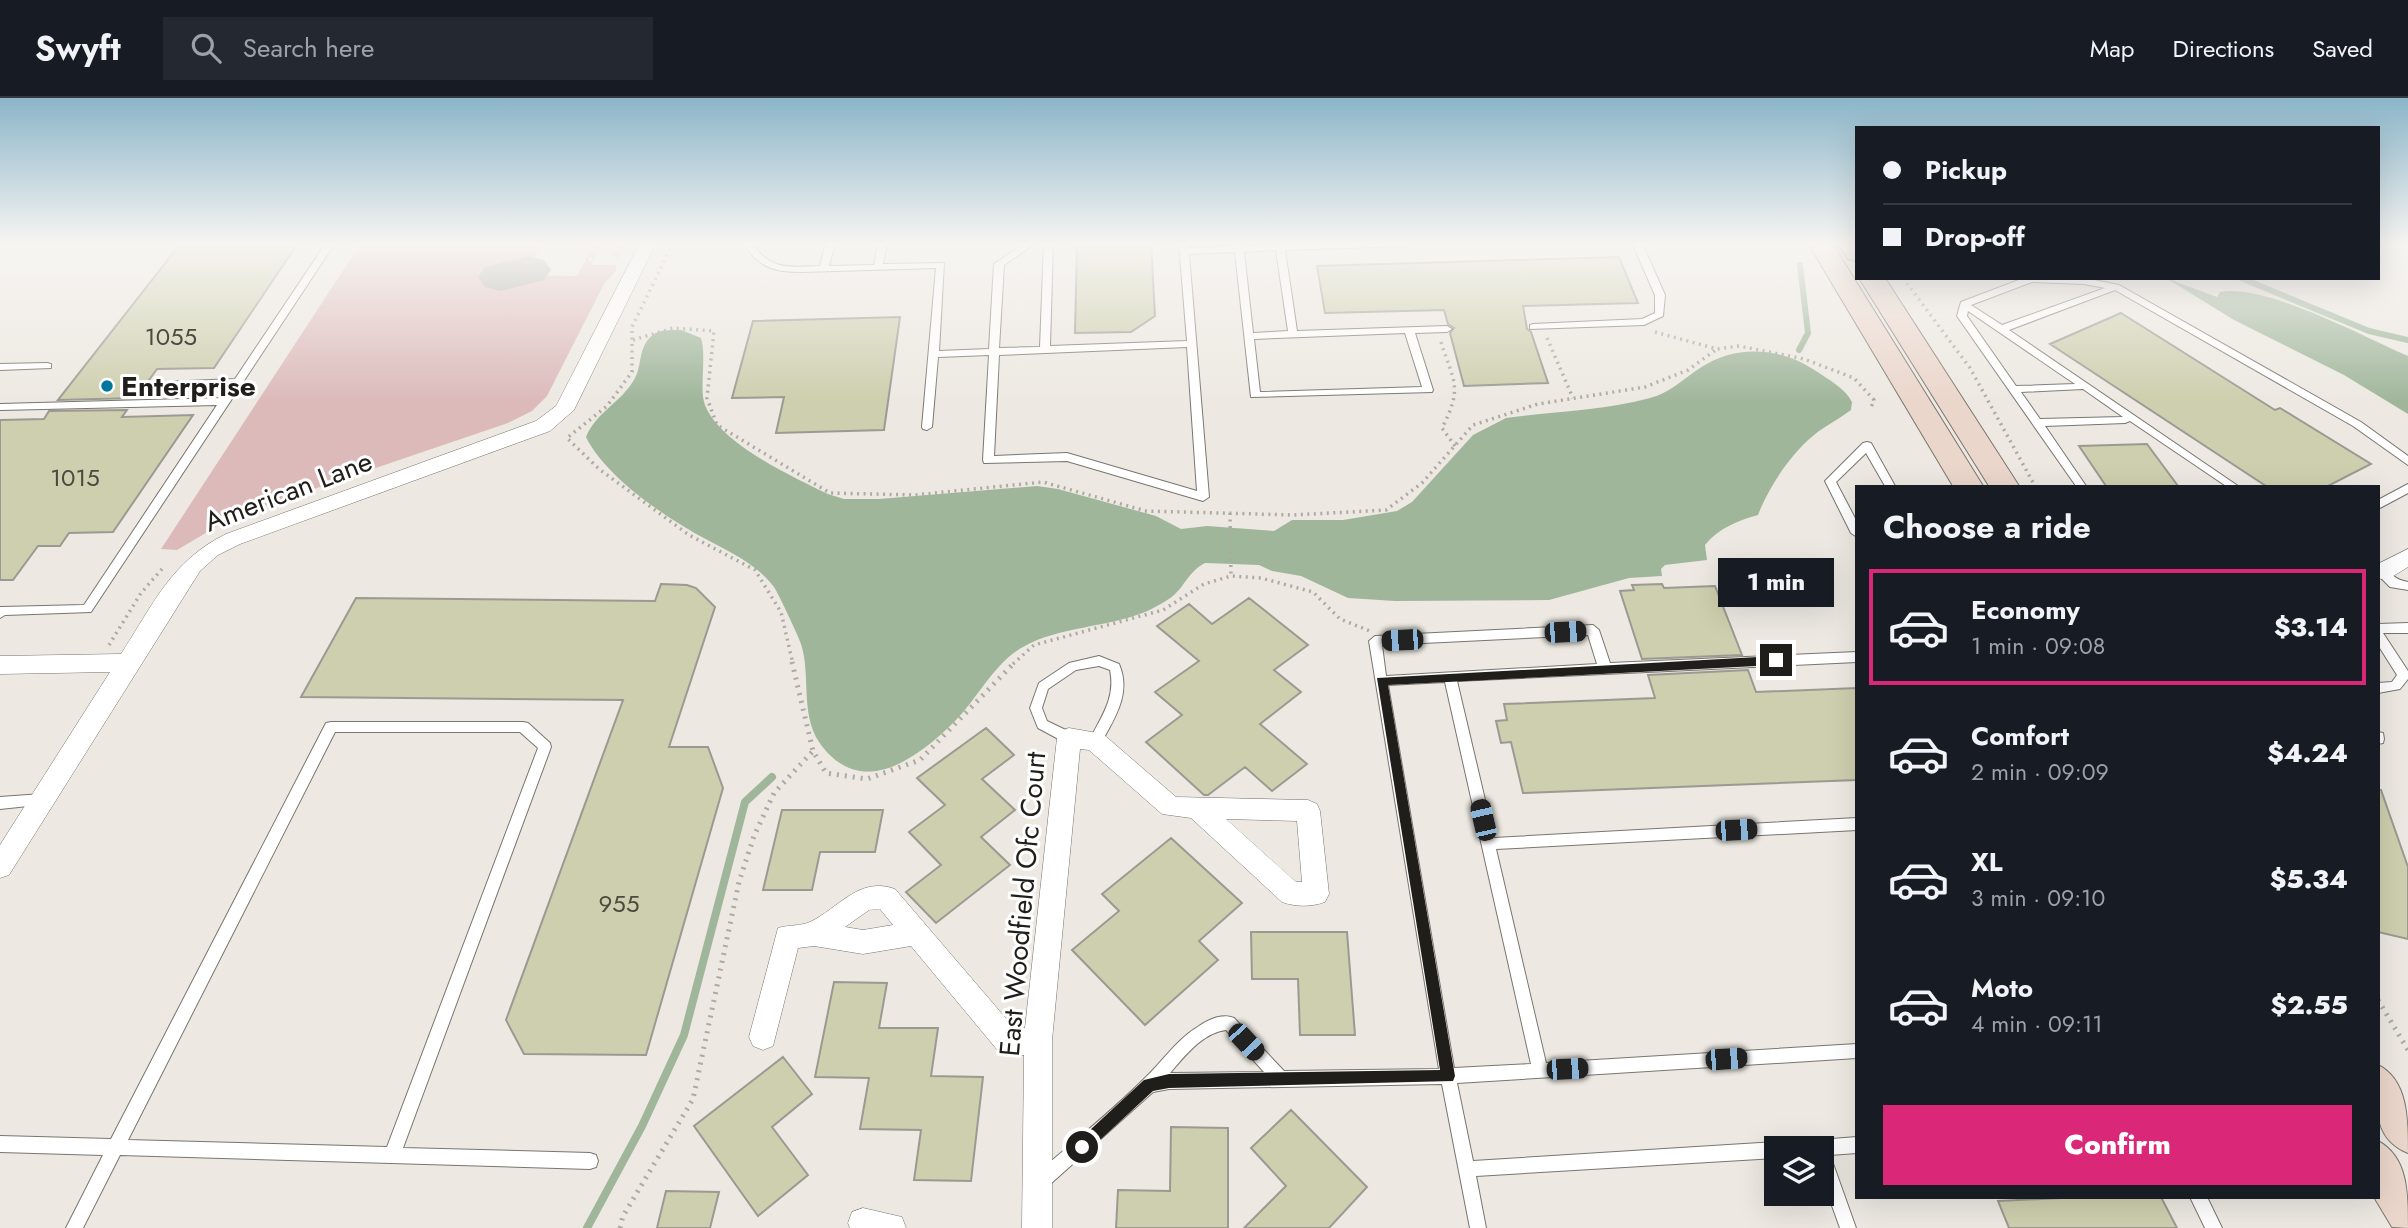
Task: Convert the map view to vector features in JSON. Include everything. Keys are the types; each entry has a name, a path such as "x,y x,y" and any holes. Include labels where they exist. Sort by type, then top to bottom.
{"street":[{"name":"American Lane","path":"0,867 127,663 192,565 211,550 278,522 543,426 564,410 621,296"},
{"path":"1852,296 1967,485"},
{"path":"1883,296 2003,485"},
{"path":"2380,570 2408,557"},
{"path":"0,665 127,663"},
{"path":"1082,739 1171,807 1308,811 1316,894 1291,894 1197,808"},
{"name":"East Woodfield Ofc Court","path":"1037,1228 1038,1040 1082,739"},
{"path":"814,934 864,899 886,897 1009,1043 1038,1040"},
{"path":"763,1037 787,937 814,934 863,942 917,933"},
{"path":"2380,1088 2408,1132"},
{"path":"2380,1166 2408,1211"}],"lane":[{"path":"0,614 2,611 88,608 295,296"},
{"path":"927,427 939,296"},
{"path":"997,296 988,460 1067,457 1203,497 1188,296"},
{"path":"1045,350 1047,296"},
{"path":"1244,296 1255,395 1429,390 1409,330"},
{"path":"1287,296 1293,334"},
{"path":"1537,327 1644,322 1660,314 1660,296"},
{"path":"1964,304 1986,296"},
{"path":"2002,330 2093,296"},
{"path":"2131,296 2357,424 2408,461"},
{"path":"1964,304 2232,485"},
{"path":"1964,304 1962,316 2080,485"},
{"path":"1248,336 1447,329"},
{"path":"934,354 1192,344"},
{"path":"0,367 47,366"},
{"path":"164,385 238,382"},
{"path":"2013,389 2079,387"},
{"path":"0,407 225,401"},
{"path":"2037,423 2125,420"},
{"path":"1855,529 1830,481 1867,446 1889,485"},
{"path":"2380,504 2408,488"},
{"path":"2380,570 2394,584 2408,586"},
{"path":"2380,629 2408,628"},
{"path":"1478,1228 1448,1076 1375,641 1593,630 1605,667"},
{"path":"2380,638 2404,675 2396,686 2380,688"},
{"path":"1381,681 1605,667 1855,657"},
{"path":"1098,661 1115,667 1119,681 1118,703 1082,739 1042,724 1036,708 1043,686 1073,666 1098,661"},
{"path":"1450,677 1540,1071"},
{"path":"75,1228 118,1148 183,1012 331,727 523,727 545,747 393,1155"},
{"path":"0,803 42,800"},
{"path":"1488,844 1855,824"},
{"path":"1038,1185 1149,1085 1200,1034 1220,1023 1229,1023 1281,1079"},
{"path":"1149,1085 1169,1081 1448,1076 1855,1051"},
{"path":"0,1144 590,1161"},
{"path":"1834,1147 1855,1145"},
{"path":"1466,1169 1764,1151"},
{"path":"1834,1189 1848,1228"},
{"path":"2199,1199 2214,1228"}],"path":[{"path":"647,296 632,327 632,372 607,406 567,438 599,469 689,536 755,570 781,612 813,751 826,773 867,779 920,760 992,682 1034,645 1163,610 1204,584 1231,576 1261,579 1313,592 1340,619 1368,628 1375,641"},
{"path":"1916,296 1969,368 2034,485"},
{"path":"1620,323 1717,349 1740,346 1804,359 1854,378 1874,400 1870,410"},
{"path":"1537,327 1573,398"},
{"path":"1440,338 1457,391 1456,401 1442,428 1455,446 1474,425 1538,404 1645,387 1688,370 1717,349"},
{"path":"1230,513 1231,576"},
{"path":"96,663 141,593 171,560"},
{"path":"620,1228 623,1216 693,1099 739,882 754,836 774,793 813,751"},
{"path":"2380,1003 2408,1050"}],"shaded area":[{"path":"327,296 598,296 547,396 532,411 508,423 261,507 221,524 177,550 161,549"},
{"path":"2195,296 2261,296 2288,303 2408,356 2408,414 2344,375 2234,320"},
{"path":"681,330 701,338 703,397 709,413 720,427 755,455 828,494 844,499 879,499 1037,486 1058,489 1156,516 1181,529 1207,526 1274,531 1292,520 1343,520 1397,511 1412,502 1473,435 1506,418 1597,408 1650,398 1670,389 1714,360 1743,352 1773,353 1802,363 1836,385 1852,402 1851,410 1809,439 1791,458 1775,481 1758,515 1729,526 1710,539 1705,545 1707,560 1665,565 1661,569 1662,576 1629,578 1549,600 1395,601 1348,598 1301,576 1272,571 1259,565 1205,563 1173,596 1148,610 1115,621 1052,635 1023,647 1003,662 940,736 906,760 870,772 852,769 835,760 813,731 801,644 774,587 749,564 652,506 606,466 586,437 595,422 621,397 636,377 642,351 648,339 660,331"}],"building":[{"path":"140,296 263,296 214,368 157,369 136,398 58,400"},
{"path":"1076,296 1154,296 1155,316 1131,332 1075,333"},
{"path":"1322,296 1635,296 1638,303 1523,306 1527,329 1531,332 1548,383 1464,386 1450,333 1454,328 1448,324 1444,310 1325,313"},
{"path":"2121,313 2275,410 2280,408 2371,464 2330,485 2264,485 2050,344"},
{"path":"900,317 884,430 776,433 784,397 732,398 753,321"},
{"path":"127,410 122,417 193,415 113,532 69,533 60,546 38,546 13,580 0,580 0,420 44,419 49,411"},
{"path":"2147,444 2177,485 2105,485 2079,446"},
{"path":"661,584 696,588 715,607 669,747 708,747 723,788 646,1055 524,1054 506,1020 623,700 301,697 356,598 655,601"},
{"path":"1662,584 1664,588 1715,586 1742,655 1642,659 1620,591 1634,590 1632,585"},
{"path":"1249,598 1308,645 1274,670 1301,692 1260,724 1307,764 1272,791 1245,767 1208,795 1204,795 1146,742 1182,715 1155,692 1199,661 1157,626 1189,604 1212,624"},
{"path":"1748,670 1756,692 1855,688 1855,780 1523,793 1511,742 1501,743 1496,721 1507,720 1504,704 1655,698 1648,675"},
{"path":"986,728 1014,755 982,779 1015,810 981,837 1010,865 936,923 906,892 941,865 909,832 945,805 917,778"},
{"path":"2380,790 2408,867 2408,939 2380,932"},
{"path":"782,810 883,810 875,852 820,852 812,890 763,890"},
{"path":"1171,838 1242,903 1199,941 1218,960 1145,1025 1072,950 1119,911 1102,894"},
{"path":"1251,932 1347,932 1355,1035 1300,1035 1298,979 1252,979"},
{"path":"834,982 887,983 879,1028 938,1028 931,1076 983,1077 971,1181 914,1180 921,1130 860,1129 869,1078 815,1077"},
{"path":"783,1057 812,1094 772,1127 808,1175 758,1216 694,1126"},
{"path":"1291,1110 1367,1187 1329,1228 1244,1228 1286,1186 1251,1148"},
{"path":"1171,1127 1228,1128 1228,1228 1116,1228 1118,1190 1170,1191"},
{"path":"666,1191 719,1192 710,1228 657,1228"},
{"path":"2162,1199 2177,1228 2009,1228 1998,1201"}],"waterway":[{"path":"1799,350 1808,333 1804,296"},
{"path":"2284,296 2369,331 2408,340"},
{"path":"587,1228 642,1126 684,1035 745,802 772,777"}],"place":[{"name":"Enterprise","path":"107,386"}],"route":[{"path":"1082,1147 1149,1085 1169,1081 1448,1076 1381,681 1776,660"}]}
